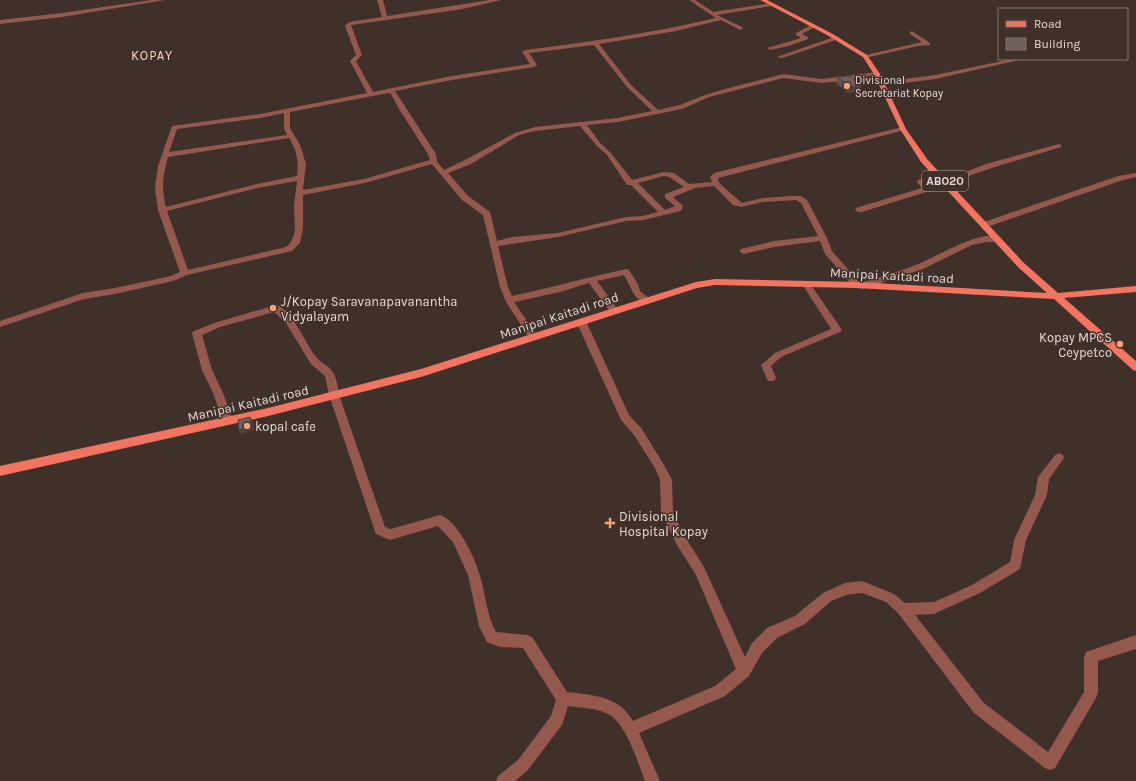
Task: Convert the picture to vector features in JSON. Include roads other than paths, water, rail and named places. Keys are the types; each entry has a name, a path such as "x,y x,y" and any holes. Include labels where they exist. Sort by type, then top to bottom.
{"main road":[{"name":"AB020","path":"763,0 837,38 865,56 882,84 903,129 924,160 1021,265 1136,367"},
{"name":"Manipai Kaitadi road","path":"3,472 334,396 422,373 696,285 715,282 806,284 1055,296 1136,289"}],"street":[{"path":"0,22 62,16 162,0"},
{"path":"380,0 385,18"},
{"path":"371,94 353,61 359,55 348,26 349,24 352,22 463,7 498,0"},
{"path":"693,1 706,0"},
{"path":"693,1 720,19 740,28"},
{"path":"712,14 771,4"},
{"path":"185,273 162,210 159,178 174,127 176,126 260,116 388,92 437,81 534,64 525,52 596,44 720,19"},
{"path":"770,48 787,45 806,38 798,34 813,26"},
{"path":"865,56 918,44 928,44 912,34"},
{"path":"780,58 837,38"},
{"path":"596,44 629,86 656,111"},
{"path":"882,84 939,78 997,63 1016,60"},
{"path":"445,172 468,162 517,134 535,129 618,120 656,111 682,107 707,96 783,76 791,76 813,81 829,81 876,74"},
{"path":"388,92 394,93 432,154 434,161 466,198 487,214 504,287 509,300 533,337"},
{"path":"0,324 83,296 115,291 173,278 185,273 289,249 296,244 299,228 298,207 302,164 297,145 287,128 287,110"},
{"path":"582,124 599,145 609,154 630,184 633,183 664,213"},
{"path":"903,129 714,177 716,184 736,203 741,205 763,200 798,198 804,202 823,238 828,252 860,286 927,264 967,243 984,239 997,239"},
{"path":"166,155 291,136"},
{"path":"859,210 926,189 921,182 943,179 1059,146"},
{"path":"300,193 365,181 434,161"},
{"path":"633,183 664,174 671,175 685,185 692,186 716,184"},
{"path":"984,225 1121,178 1136,175"},
{"path":"162,210 257,186 301,178"},
{"path":"494,244 512,240 558,235 620,220 634,219 678,209 679,206 668,196 692,186"},
{"path":"744,251 774,244 823,238"},
{"path":"509,300 560,289 591,279 626,272 636,292 647,300"},
{"path":"591,279 614,311"},
{"path":"771,378 766,365 778,355 837,330 806,284"},
{"path":"228,421 218,393 207,370 197,332 217,324 276,308 289,321 314,361 330,375 334,396 380,530 390,535 440,520 457,538 474,575 485,626 492,636 500,640 527,642 563,699 557,720 523,765 503,781"},
{"path":"581,322 625,417 638,432 659,465 666,480 667,512 681,541 700,572 744,671"},
{"path":"903,609 934,608 976,590 1016,565 1020,540 1041,495 1044,477 1059,458"},
{"path":"630,730 720,691 744,671 757,648 772,633 800,620 827,597 845,589 862,587 890,598 903,609 979,708 1050,763 1091,693 1091,657 1136,642"},
{"path":"563,699 595,703 617,710 630,730 653,781"}],"place":[{"name":"Divisional Secretariat Kopay","path":"847,86"},
{"name":"J/Kopay Saravanapavanantha Vidyalayam","path":"273,308"},
{"name":"Kopay MPCS Ceypetco","path":"1120,344"},
{"name":"kopal cafe","path":"247,426"},
{"name":"Divisional Hospital Kopay","path":"610,523"}],"district":[{"name":"KOPAY","path":"152,55"}]}
